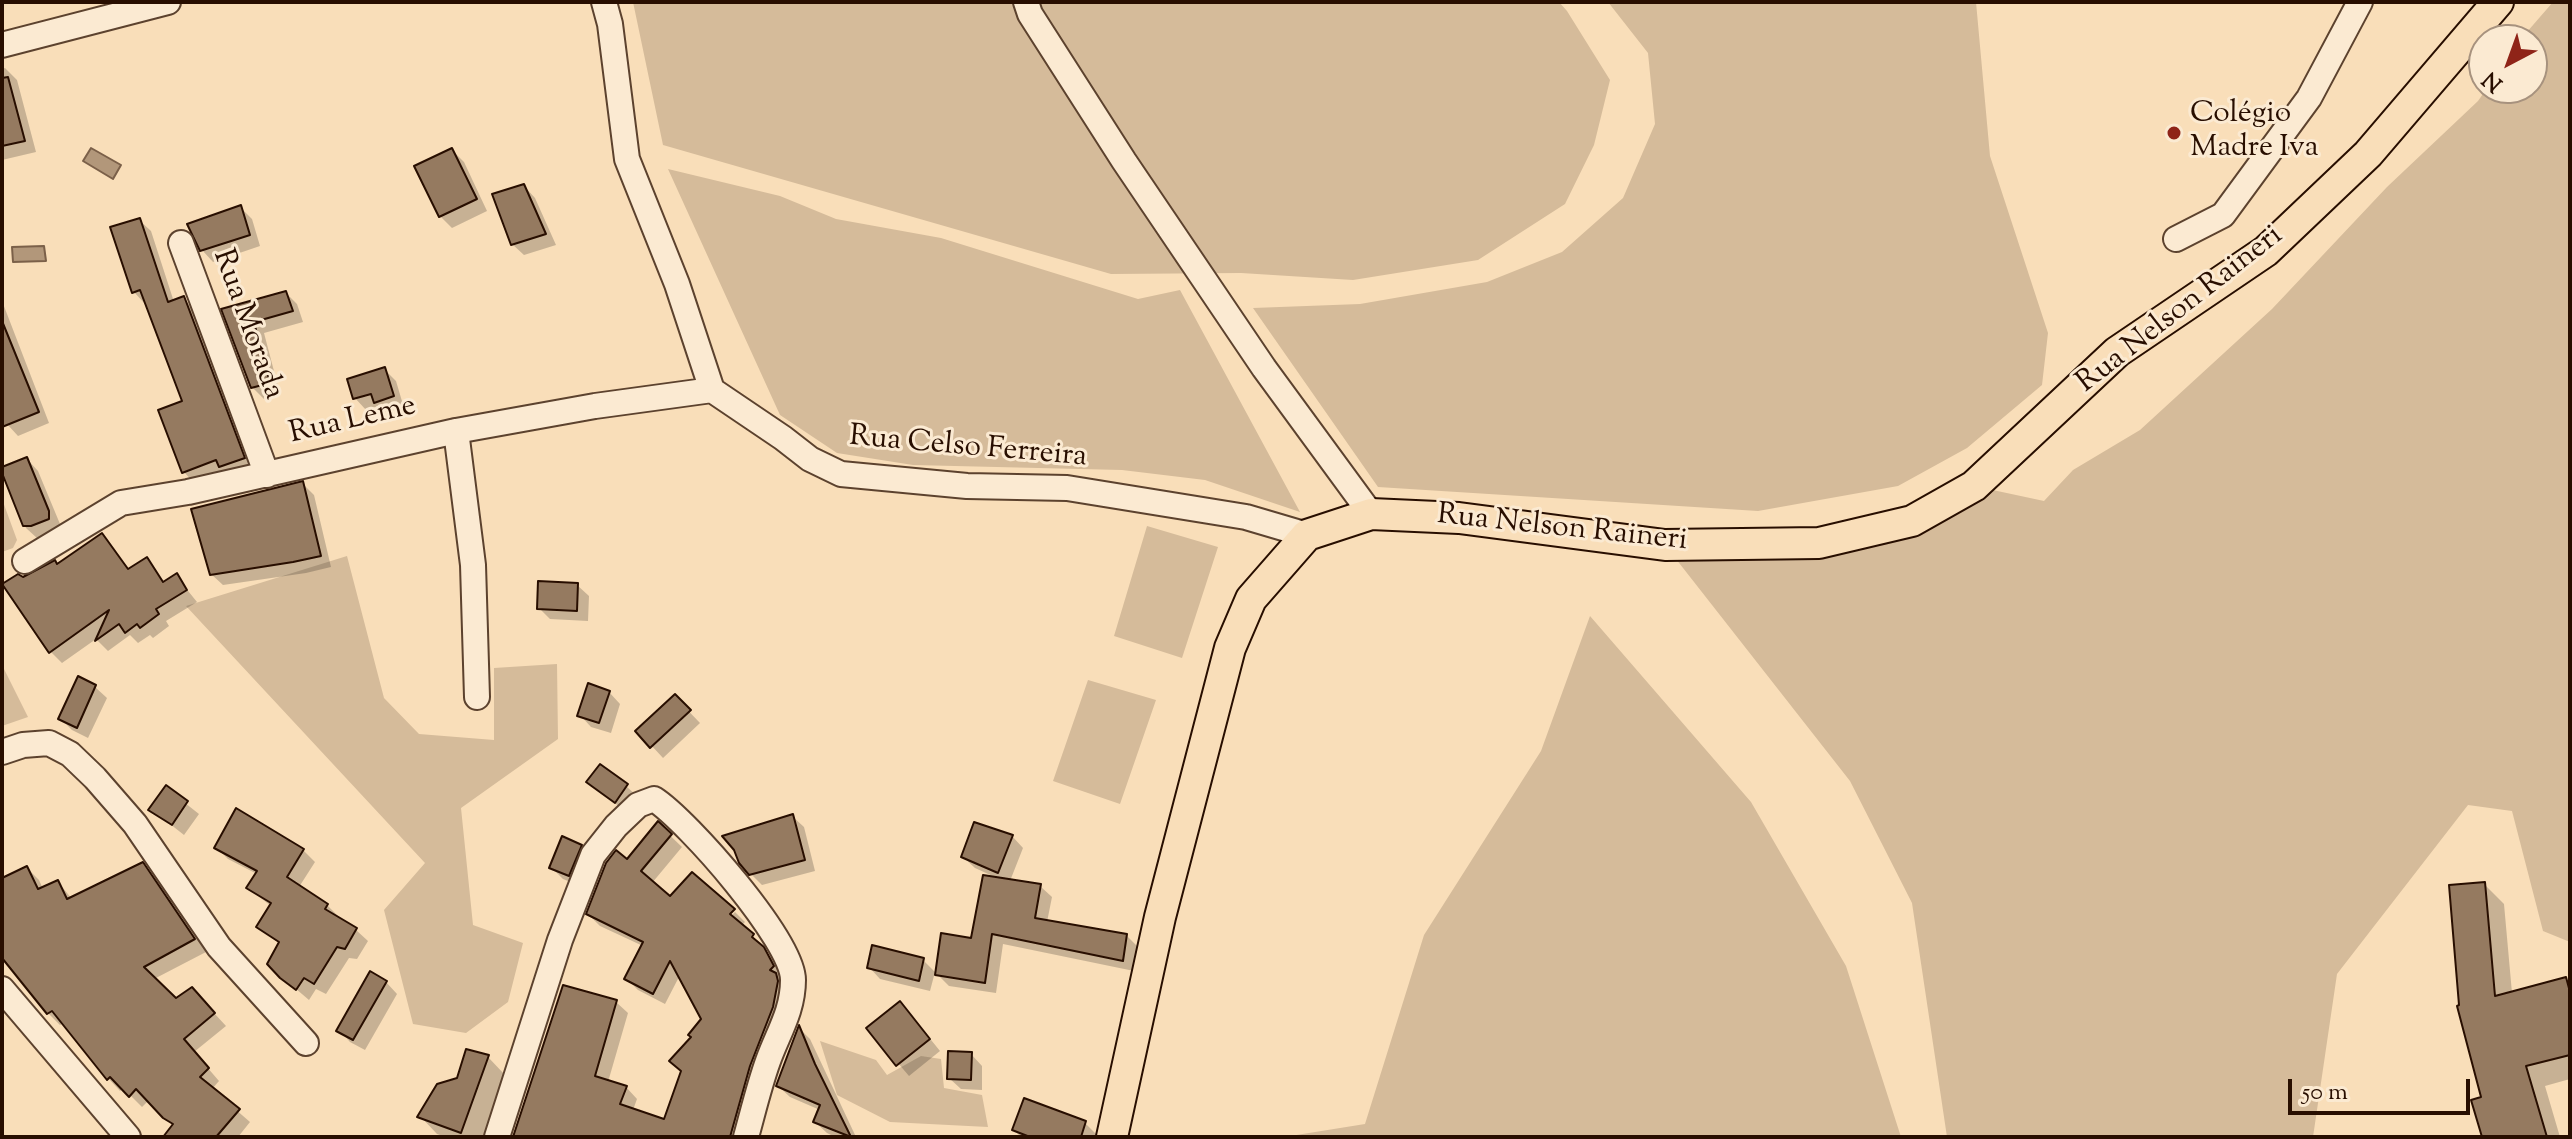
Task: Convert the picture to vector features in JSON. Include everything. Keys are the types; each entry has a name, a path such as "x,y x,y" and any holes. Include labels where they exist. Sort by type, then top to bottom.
{"main road":[{"name":"Rua Nelson Raineri","path":"1307,535 1371,514 1459,518 1665,545 1819,543 1912,521 1974,486 2117,352 2266,251 2368,154 2498,2"},
{"path":"1112,1137 1160,917 1230,648 1251,599 1307,535"}],"street":[{"path":"2,45 168,2"},
{"path":"604,2 610,24 627,159 677,284 712,390"},
{"path":"1026,2 1039,27 1168,226 1264,368 1371,514"},
{"path":"2176,239 2223,215 2309,98 2360,2"},
{"name":"Rua Morada","path":"181,243 267,475"},
{"name":"Rua Leme","path":"25,561 121,503 267,475 456,431 595,406 712,390"},
{"name":"Rua Celso Ferreira","path":"712,390 810,459 841,474 967,486 1067,488 1246,517 1307,535"},
{"path":"456,431 473,565 477,697"},
{"path":"2,752 23,745 49,743 70,754 135,824 219,947 306,1043"},
{"path":"497,1137 555,955 593,855 638,805 654,799 672,810 731,877 775,936 794,976 791,1007 766,1067 746,1137"},
{"path":"2,989 128,1137"}],"shaded area":[{"path":"633,2 1559,2 1610,80 1594,145 1565,204 1478,260 1353,280 1241,273 1111,274 663,145"},
{"path":"1608,2 1976,2 1990,156 2048,333 2042,385 1967,448 1898,486 1758,511 1378,487 1253,308 1360,304 1487,282 1562,252 1623,198 1655,124 1648,53"},
{"path":"2553,2 2570,2 2570,942 2543,931 2512,811 2468,805 2337,974 2313,1137 1947,1137 1912,903 1850,781 1665,545 1819,542 1974,486 2044,501 2073,470 2140,430 2272,309 2387,187 2475,104 2548,104 2548,24 2534,24"},
{"path":"91,148 121,165 113,179 83,161"},
{"path":"668,169 780,196 836,219 941,238 1138,299 1180,290 1300,512 1205,480 1122,470 913,465 837,453 780,415"},
{"path":"44,246 46,261 13,262 12,247"},
{"path":"2,499 17,540 13,548 2,552"},
{"path":"1147,526 1218,547 1182,658 1114,636"},
{"path":"347,556 384,698 419,734 494,740 494,668 557,664 558,739 461,808 473,925 523,943 508,1002 466,1033 413,1024 384,910 425,863 186,606"},
{"path":"1590,616 1751,802 1846,966 1901,1137 1284,1137 1365,1124 1424,935 1541,751"},
{"path":"2,665 28,717 2,726"},
{"path":"1088,680 1156,700 1120,804 1053,781"},
{"path":"820,1041 876,1060 887,1075 921,1056 941,1059 944,1088 982,1095 988,1127 890,1122 837,1095"}],"building":[{"path":"8,77 25,141 2,146 2,78"},
{"path":"452,148 477,199 439,217 414,166"},
{"path":"524,184 546,234 511,245 492,194"},
{"path":"241,205 250,235 200,251 187,224"},
{"path":"140,218 168,302 184,296 245,458 219,467 216,460 182,473 158,410 182,401 140,290 132,293 110,227"},
{"path":"286,291 293,311 254,322 270,383 251,388 221,309"},
{"path":"2,321 39,412 2,427"},
{"path":"385,367 394,396 374,403 371,394 353,399 347,379"},
{"path":"27,457 49,511 49,519 23,526 2,467"},
{"path":"303,481 321,556 210,575 191,509"},
{"path":"102,533 128,569 147,557 163,582 177,573 187,590 156,609 159,614 140,628 137,624 125,633 119,624 95,641 109,610 49,653 2,584 18,574 23,577 55,560 57,564"},
{"path":"538,581 578,583 577,611 537,609"},
{"path":"78,676 96,685 77,728 58,719"},
{"path":"588,683 610,691 599,723 577,716"},
{"path":"675,694 691,710 650,748 635,731"},
{"path":"600,764 628,784 615,803 586,782"},
{"path":"166,785 188,801 172,825 148,810"},
{"path":"236,808 304,849 287,877 328,904 325,909 357,928 345,949 337,947 314,984 304,978 296,990 267,964 279,942 256,927 271,903 246,888 257,871 214,848"},
{"path":"793,814 805,860 749,875 722,836"},
{"path":"658,821 672,834 641,871 670,896 692,872 735,909 730,914 764,947 774,966 770,970 776,973 778,981 773,1007 750,1066 730,1137 513,1137 563,985 617,1000 595,1076 627,1086 620,1104 664,1119 681,1071 669,1061 691,1037 688,1035 701,1019 670,961 653,994 624,979 643,942 586,914 606,863 616,850 627,859"},
{"path":"974,822 1013,835 998,873 961,857"},
{"path":"562,836 582,845 569,876 549,868"},
{"path":"143,862 195,939 144,967 176,998 192,987 215,1013 184,1039 209,1068 200,1077 240,1109 216,1137 163,1137 173,1124 163,1118 136,1089 129,1097 110,1077 107,1080 52,1011 47,1014 2,958 2,878 27,866 38,889 58,880 67,899"},
{"path":"983,875 1041,884 1035,918 1127,934 1123,961 992,934 985,983 935,975 941,933 971,938"},
{"path":"2485,882 2495,996 2566,977 2570,992 2570,1055 2526,1066 2547,1137 2482,1137 2471,1100 2481,1097 2457,1006 2449,885"},
{"path":"872,945 924,958 919,981 867,968"},
{"path":"370,971 387,981 353,1040 336,1031"},
{"path":"900,1001 930,1039 896,1066 866,1028"},
{"path":"799,1025 851,1137 813,1122 820,1105 776,1086"},
{"path":"466,1049 489,1055 461,1133 417,1117 437,1084 457,1078"},
{"path":"948,1051 972,1052 971,1080 947,1079"},
{"path":"1024,1098 1086,1121 1081,1137 1030,1137 1012,1130"}],"place":[{"name":"Colégio Madre Iva","path":"2174,133"}]}
